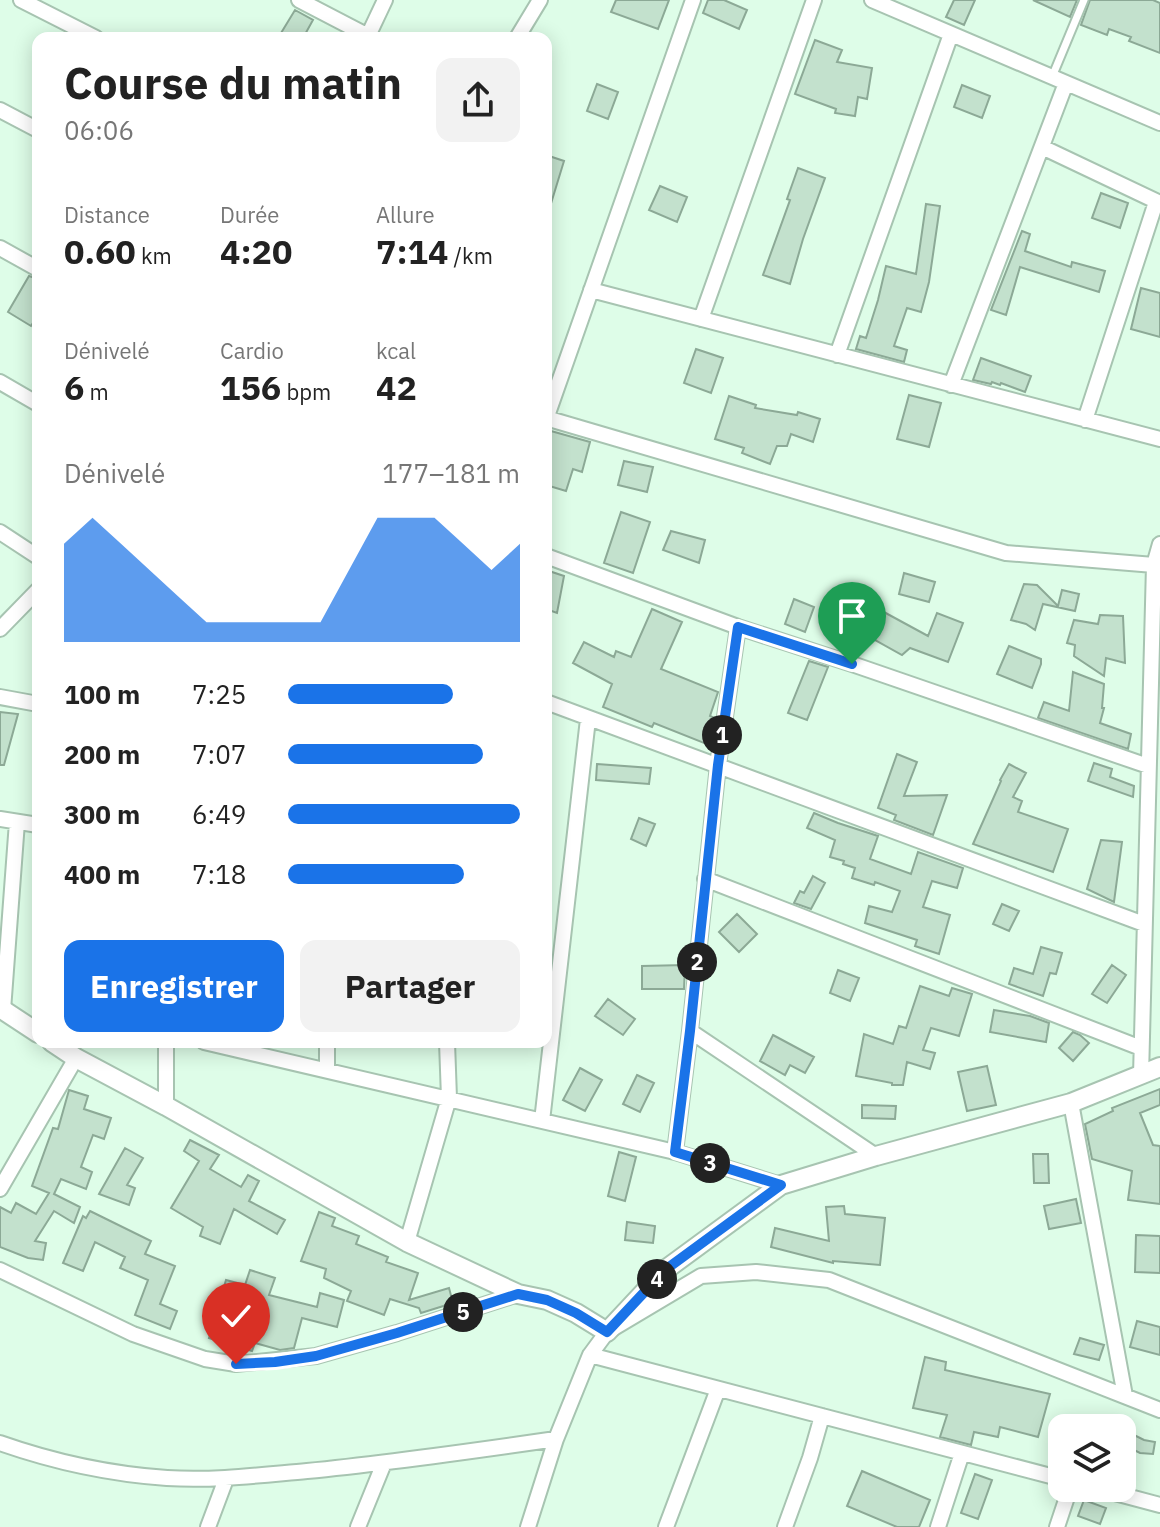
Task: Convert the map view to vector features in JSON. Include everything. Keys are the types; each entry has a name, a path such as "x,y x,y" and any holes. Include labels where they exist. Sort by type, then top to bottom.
{"street":[{"path":"299,0 360,32"},
{"path":"372,32 385,0"},
{"path":"521,32 540,0"},
{"path":"552,401 693,0"},
{"path":"701,319 814,0"},
{"path":"872,0 1160,123"},
{"path":"30,2 85,32"},
{"path":"837,355 951,34"},
{"path":"951,385 1042,147 1059,80"},
{"path":"0,110 32,127"},
{"path":"1042,147 1158,203 1085,420"},
{"path":"0,248 32,266"},
{"path":"591,290 1160,439"},
{"path":"0,382 32,401"},
{"path":"552,420 1006,553 1154,565"},
{"path":"0,532 32,553"},
{"path":"1141,1076 1148,766 1157,596 1154,565 1160,544"},
{"path":"552,558 738,627 1148,766"},
{"path":"0,629 32,596"},
{"path":"675,1152 718,765 738,627"},
{"path":"0,697 32,703"},
{"path":"552,704 1144,924"},
{"path":"552,1034 588,719"},
{"path":"0,819 32,824"},
{"path":"17,822 2,1009 32,1029"},
{"path":"705,879 1141,1048"},
{"path":"690,1031 876,1156"},
{"path":"61,1048 407,1242 518,1294 547,1300 576,1313 607,1332"},
{"path":"166,1048 166,1106"},
{"path":"230,1048 675,1152 781,1185"},
{"path":"327,1048 327,1070"},
{"path":"407,1242 449,1098 447,1048"},
{"path":"542,1121 550,1048"},
{"path":"0,1189 76,1058"},
{"path":"528,1527 556,1439 590,1355 607,1332 665,1270 781,1185 1071,1103 1160,1067"},
{"path":"1071,1103 1125,1396"},
{"path":"0,1270 133,1334 205,1359 236,1364 316,1356 518,1294"},
{"path":"607,1332 701,1276 756,1272 829,1280 1160,1410"},
{"path":"590,1355 1048,1475"},
{"path":"666,1527 718,1389"},
{"path":"785,1527 822,1416"},
{"path":"0,1443 62,1462 102,1470 168,1478 226,1479 384,1463 556,1439"},
{"path":"938,1527 962,1453"},
{"path":"358,1527 384,1463"},
{"path":"208,1527 226,1479"},
{"path":"1136,1499 1160,1505"},
{"path":"1057,1527 1065,1502"}],"lane":[{"path":"1059,80 1084,0"}],"building":[{"path":"616,0 669,0 658,29 611,12"},
{"path":"708,0 724,0 747,10 739,29 703,13"},
{"path":"954,0 975,0 964,25 946,17"},
{"path":"1033,0 1077,0 1070,17"},
{"path":"1090,0 1153,0 1160,3 1160,53 1109,29 1107,35 1081,25"},
{"path":"295,10 313,20 306,32 282,32"},
{"path":"815,40 842,50 837,62 872,68 867,99 858,97 855,116 835,113 836,109 795,94"},
{"path":"597,84 618,92 608,119 587,111"},
{"path":"962,85 990,96 982,118 954,107"},
{"path":"552,157 564,161 552,200"},
{"path":"798,168 825,178 790,284 763,275"},
{"path":"660,186 687,197 677,222 649,210"},
{"path":"1101,193 1128,203 1120,228 1092,218"},
{"path":"926,204 940,206 929,282 921,312 907,308 894,346 907,350 904,362 856,349 860,336 866,338 886,266 916,274"},
{"path":"1022,231 1030,234 1025,251 1071,267 1072,262 1105,271 1099,292 1020,267 1006,315 991,310"},
{"path":"29,276 32,277 31,326 8,312"},
{"path":"1141,288 1160,293 1160,337 1131,329"},
{"path":"696,349 723,358 711,393 684,383"},
{"path":"981,358 1031,376 1025,392 1001,383 973,380"},
{"path":"909,395 941,403 929,447 897,439"},
{"path":"729,396 756,405 755,408 797,415 798,412 820,419 813,442 791,434 787,446 777,446 770,464 742,453 744,448 715,439"},
{"path":"552,431 590,442 582,472 573,469 566,491 552,487"},
{"path":"624,461 653,467 647,492 618,485"},
{"path":"621,512 650,522 633,573 604,563"},
{"path":"671,531 705,540 699,563 663,550"},
{"path":"552,572 564,576 557,613 552,611"},
{"path":"904,573 935,582 929,602 899,594"},
{"path":"1024,584 1037,585 1058,606 1062,590 1079,594 1075,611 1043,604 1035,630 1011,620"},
{"path":"794,599 814,607 805,632 785,624"},
{"path":"652,609 682,622 661,669 718,692 710,716 715,718 709,745 603,707 612,684 573,663 584,642 614,657 616,651 631,657"},
{"path":"882,611 928,636 937,613 963,623 948,662 910,648 902,655 868,636"},
{"path":"1100,615 1123,616 1125,663 1106,658 1104,676 1074,656 1075,645 1067,643 1074,620 1098,624"},
{"path":"1009,646 1041,659 1032,688 997,674"},
{"path":"809,661 828,667 807,720 788,713"},
{"path":"1073,672 1104,684 1104,708 1100,723 1131,734 1128,749 1038,718 1044,702 1069,711"},
{"path":"0,712 18,714 4,765 0,765"},
{"path":"897,754 917,762 904,796 947,795 933,835 894,820 896,815 878,808"},
{"path":"1094,763 1112,769 1110,777 1134,786 1133,797 1088,781"},
{"path":"597,764 651,768 649,784 596,780"},
{"path":"1009,764 1026,773 1013,797 1022,801 1018,812 1068,829 1053,872 973,844"},
{"path":"814,813 878,836 870,859 911,874 918,852 963,868 957,888 932,881 923,907 950,915 939,954 915,946 917,940 865,923 869,906 892,912 900,891 852,878 855,868 830,857 835,840 807,828"},
{"path":"639,818 655,824 646,846 631,839"},
{"path":"1101,840 1122,842 1114,902 1087,889"},
{"path":"813,876 825,883 811,909 794,903 800,891 804,893"},
{"path":"1002,904 1019,911 1009,931 993,924"},
{"path":"737,914 757,934 739,952 719,932"},
{"path":"1041,947 1062,953 1056,974 1050,973 1043,996 1009,984 1014,968 1033,974"},
{"path":"685,965 684,989 642,989 642,966"},
{"path":"1112,965 1126,975 1107,1003 1092,994"},
{"path":"838,970 859,978 850,1001 830,993"},
{"path":"920,986 949,996 952,988 972,994 959,1036 931,1028 923,1050 935,1053 930,1069 907,1062 903,1085 856,1076 864,1034 893,1044 899,1026 906,1028"},
{"path":"608,999 635,1019 623,1035 595,1016"},
{"path":"994,1010 1030,1016 1049,1023 1046,1042 990,1032"},
{"path":"1073,1032 1089,1043 1073,1061 1059,1048"},
{"path":"773,1035 814,1057 805,1073 790,1065 785,1075 760,1061"},
{"path":"987,1066 996,1105 967,1111 958,1072"},
{"path":"580,1068 602,1080 585,1111 563,1100"},
{"path":"637,1075 654,1083 640,1112 623,1104"},
{"path":"1160,1089 1160,1105 1140,1113 1153,1145 1160,1146 1160,1204 1128,1200 1132,1171 1092,1159 1085,1124 1113,1111 1112,1108"},
{"path":"69,1090 88,1096 84,1109 111,1118 104,1139 93,1135 81,1167 92,1172 86,1189 61,1179 54,1194 80,1207 74,1223 54,1211 35,1241 46,1243 43,1260 28,1258 0,1247 0,1207 11,1213 16,1203 36,1214 49,1193 32,1186 53,1128 58,1129"},
{"path":"862,1105 896,1106 895,1119 862,1118"},
{"path":"190,1140 219,1155 210,1169 241,1187 248,1175 259,1181 249,1201 285,1220 277,1234 234,1209 220,1244 200,1236 203,1227 171,1208 199,1161 184,1151"},
{"path":"125,1148 143,1158 127,1185 135,1188 129,1205 99,1194"},
{"path":"619,1152 636,1157 625,1201 608,1196"},
{"path":"1033,1154 1048,1154 1049,1183 1034,1183"},
{"path":"1076,1199 1081,1223 1049,1229 1044,1206"},
{"path":"844,1206 845,1214 885,1218 880,1265 833,1263 771,1247 775,1228 829,1241 826,1207"},
{"path":"90,1211 151,1241 145,1254 175,1266 160,1304 177,1311 170,1329 135,1315 148,1280 120,1268 125,1257 95,1242 83,1271 63,1263 83,1216 86,1218"},
{"path":"319,1212 335,1218 332,1226 359,1236 356,1244 388,1257 386,1262 418,1273 409,1300 449,1288 453,1303 421,1313 419,1308 390,1299 384,1315 347,1301 351,1291 324,1278 326,1269 301,1261"},
{"path":"627,1222 655,1226 653,1243 625,1240"},
{"path":"1136,1235 1160,1236 1160,1273 1135,1272"},
{"path":"250,1270 275,1278 269,1295 317,1307 320,1293 344,1300 337,1327 302,1318 294,1348 280,1350 255,1343 252,1351 209,1338 226,1280 245,1285"},
{"path":"1137,1321 1160,1327 1160,1355 1130,1347"},
{"path":"1080,1338 1104,1345 1099,1360 1074,1354"},
{"path":"925,1357 946,1362 945,1370 1050,1394 1038,1437 1000,1427 998,1437 974,1432 971,1445 940,1437 947,1415 913,1408"},
{"path":"1136,1436 1155,1442 1153,1454 1136,1451"},
{"path":"862,1471 930,1500 919,1527 897,1527 847,1506"},
{"path":"975,1474 992,1480 978,1519 961,1513"},
{"path":"1083,1502 1106,1508 1100,1524 1078,1516"}],"route":[{"path":"236,1364 316,1356 518,1294 547,1300 607,1332 665,1270 781,1185 675,1152 718,765 738,627 852,664"}]}
